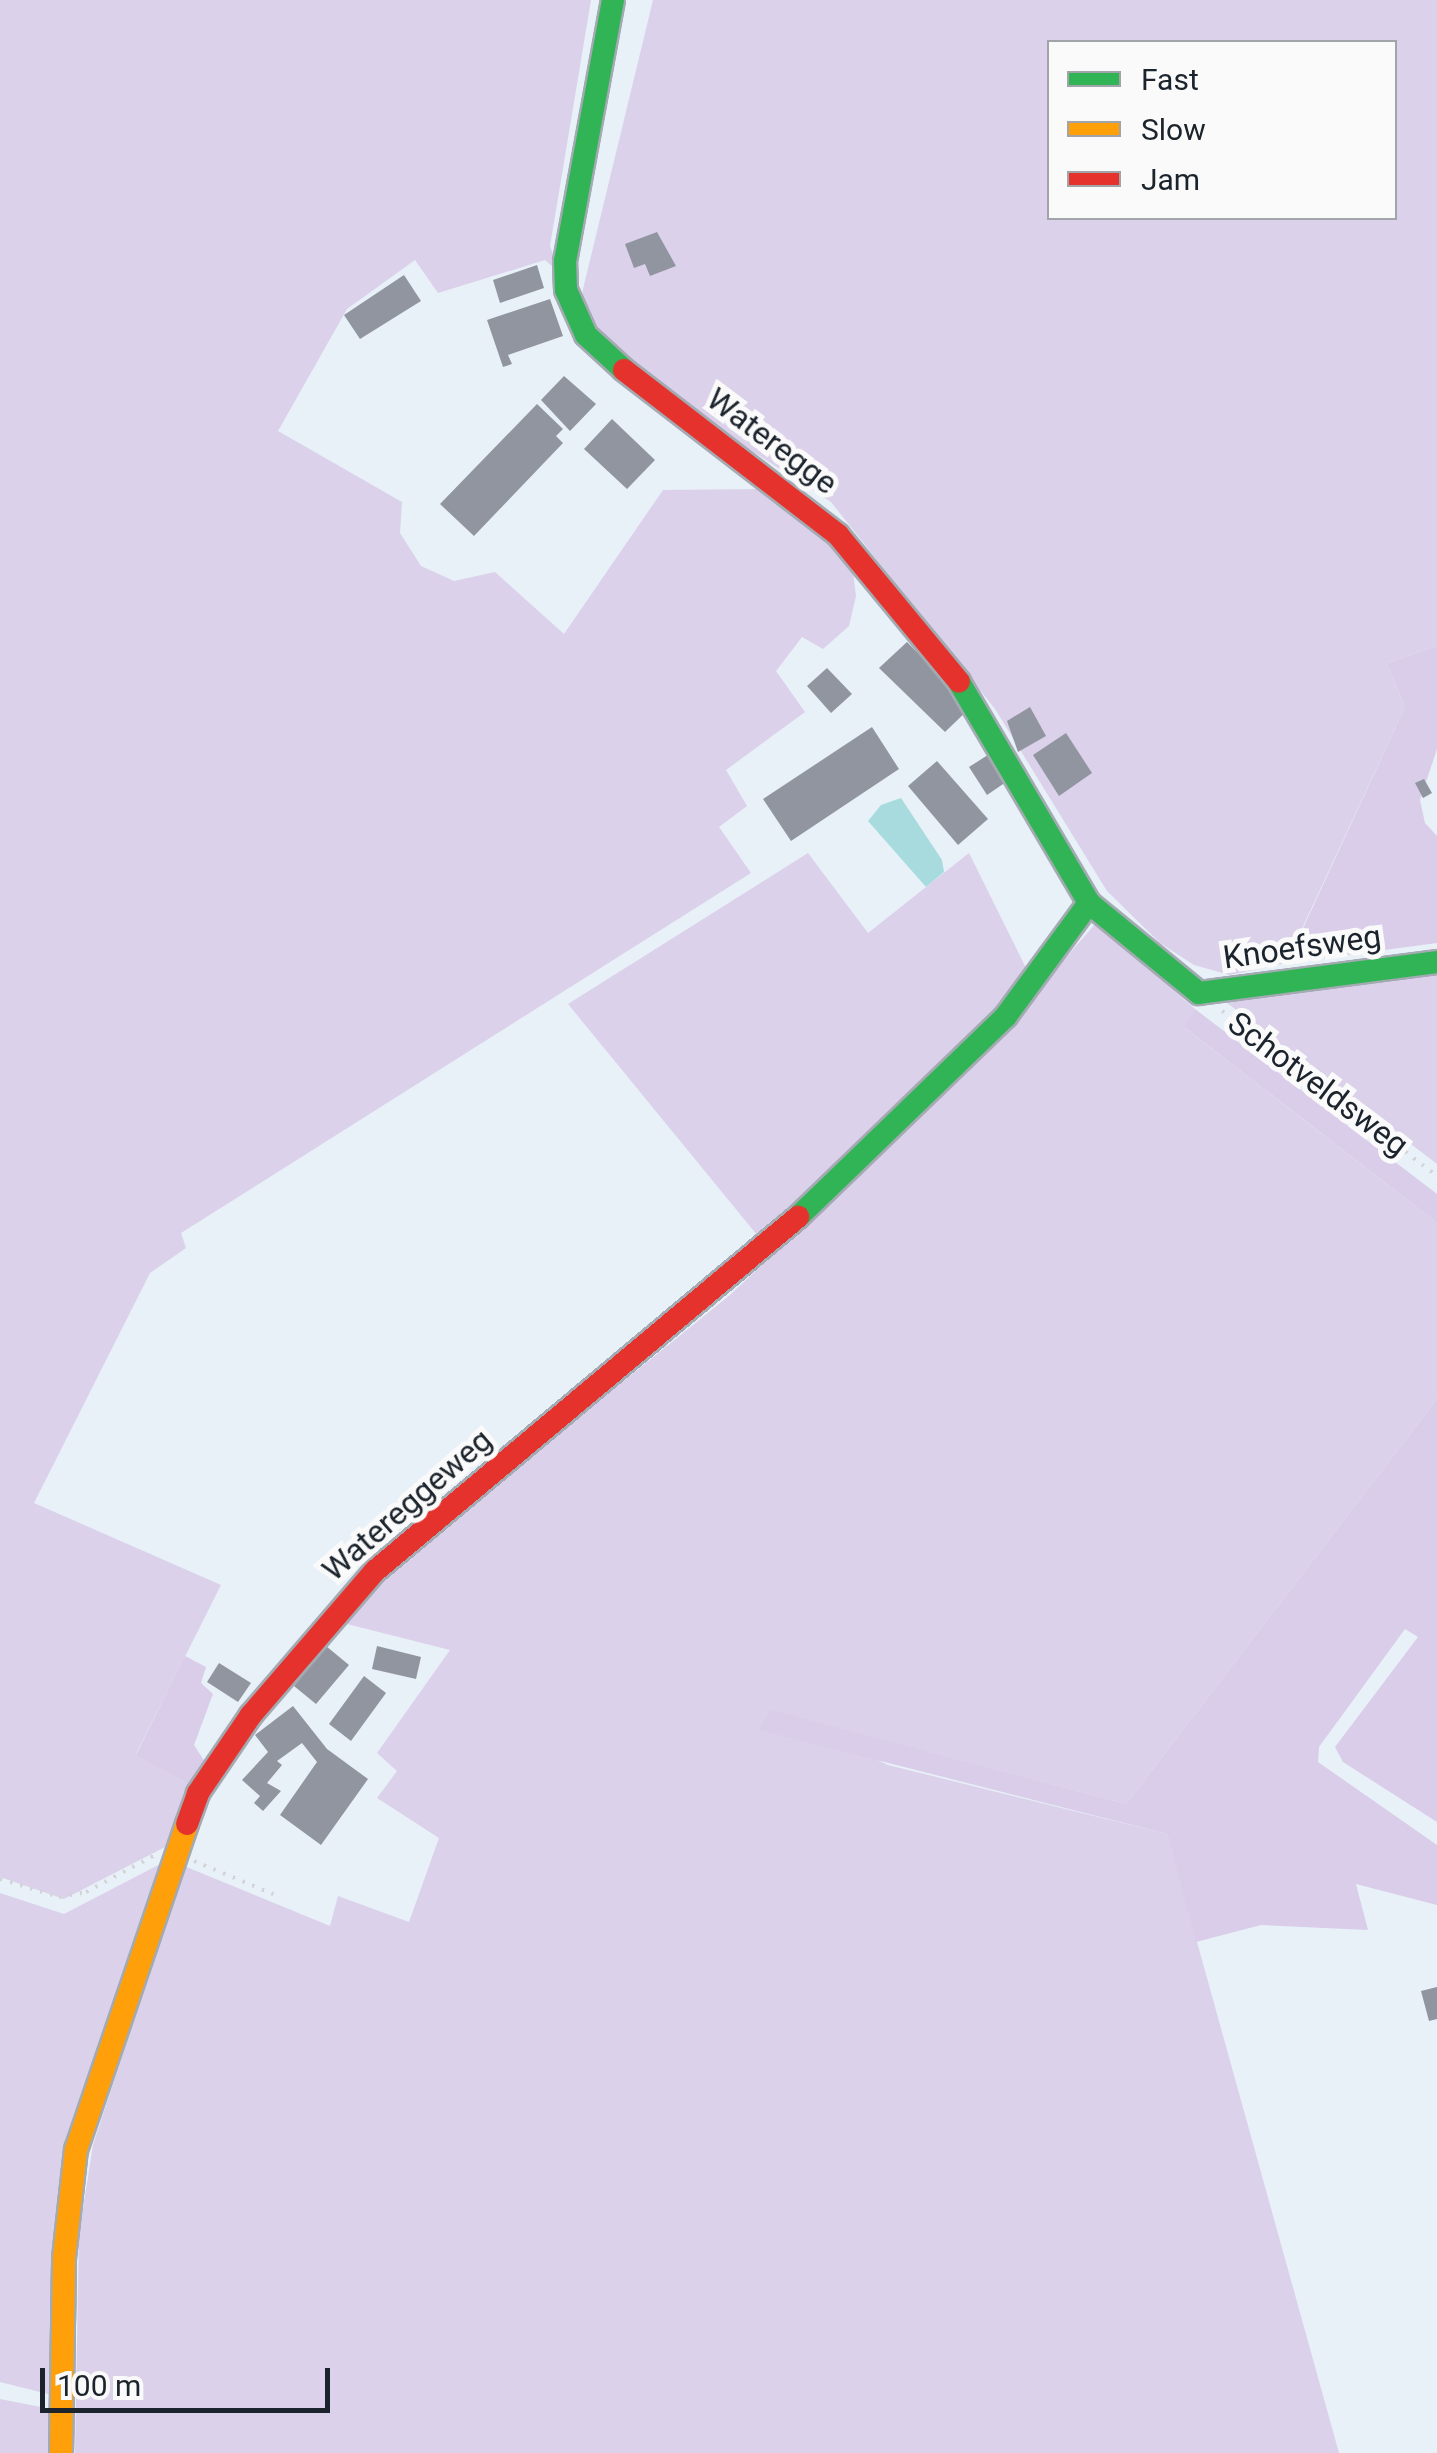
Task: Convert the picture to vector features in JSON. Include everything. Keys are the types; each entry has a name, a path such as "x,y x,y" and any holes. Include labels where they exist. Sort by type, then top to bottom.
{"street":[{"name":"Wateregge","path":"613,0 565,261 566,290 586,334 609,360 838,535 977,705 1088,903"},
{"name":"Knoefsweg","path":"1088,903 1199,994 1437,962"},
{"name":"Watereggeweg","path":"61,2453 69,2185 174,1852 198,1794 251,1715 374,1571 785,1230 1006,1016 1088,903"}],"path":[{"name":"Schotveldsweg","path":"1199,994 1437,1176"},
{"path":"0,1879 59,1897 86,1892 146,1856 174,1852 272,1894"}],"shaded area":[{"path":"0,0 591,0 550,246 560,273 545,260 438,293 415,260 347,309 278,431 402,502 400,533 421,566 454,581 495,572 564,634 663,490 764,489 818,520 853,572 856,596 849,626 823,649 802,637 776,671 805,712 726,770 747,806 719,827 751,873 181,1233 186,1248 150,1273 34,1503 221,1585 136,1754 196,1788 171,1844 64,1899 0,1877"},
{"path":"653,0 1437,0 1437,646 1387,663 1405,707 1286,963 1230,975 1194,965 1160,943 1107,891 995,709 831,502 699,417 591,330 581,310"},
{"path":"1437,646 1437,749 1420,800 1425,823 1437,836 1437,943 1287,963 1405,707 1387,663"},
{"path":"808,853 868,933 969,853 1030,976 1005,1010 762,1241 568,1004"},
{"path":"1096,923 1195,1009 1185,1028 1437,1223 1437,1399 1126,1804 772,1711 888,1765 1167,1834 1339,2453 75,2453 79,2233 93,2145 184,1866 330,1926 338,1896 409,1922 439,1838 377,1798 397,1771 377,1753 450,1650 339,1622 400,1562 730,1295 968,1070"},
{"path":"1437,965 1437,1164 1218,996"},
{"path":"1195,1009 1437,1194 1437,1223 1184,1027"},
{"path":"1437,1399 1437,1822 1343,1762 1335,1747 1418,1637 1405,1629 1319,1747 1318,1762 1437,1845 1437,1905 1356,1884 1368,1930 1261,1925 1196,1942 1167,1834 759,1730 771,1710 1126,1804"},
{"path":"185,1656 206,1667 201,1683 213,1694 194,1745 205,1762 196,1788 136,1755"},
{"path":"166,1861 68,2153 56,2396 0,2382 0,1893 64,1914"},
{"path":"0,2399 56,2410 55,2453 0,2453"}],"water":[{"path":"901,798 942,860 944,872 926,887 868,821 881,805"}],"building":[{"path":"657,232 676,266 650,276 645,264 634,268 625,244"},
{"path":"537,265 544,288 500,303 493,280"},
{"path":"404,275 421,301 360,339 344,315"},
{"path":"550,299 563,336 508,355 512,364 503,367 487,320"},
{"path":"564,376 596,404 570,431 541,400"},
{"path":"537,404 563,429 556,436 563,443 474,536 440,504"},
{"path":"612,419 655,460 627,489 584,449"},
{"path":"907,642 971,707 945,732 879,668"},
{"path":"827,668 852,694 831,713 807,686"},
{"path":"1030,707 1046,736 1018,752 1007,721"},
{"path":"872,727 899,769 791,841 763,799"},
{"path":"1066,733 1092,773 1059,796 1033,755"},
{"path":"991,753 1006,782 987,795 969,767"},
{"path":"937,761 988,819 958,845 908,786"},
{"path":"1424,779 1432,793 1423,798 1415,783"},
{"path":"326,1646 349,1665 316,1704 294,1686"},
{"path":"377,1646 421,1657 416,1679 372,1669"},
{"path":"219,1663 251,1683 238,1702 207,1682"},
{"path":"364,1676 386,1693 351,1741 329,1724"},
{"path":"293,1706 327,1749 368,1779 321,1845 280,1815 317,1762 302,1743 277,1761 282,1765 267,1783 281,1791 263,1811 254,1803 260,1796 242,1780 268,1752 255,1735"},
{"path":"1437,1987 1437,2019 1429,2021 1421,1991"}],"traffic: fast":[{"path":"613,0 565,261 566,290 586,335 624,370"},
{"path":"959,682 1089,903 1199,993 1437,962"},
{"path":"798,1217 1006,1016 1089,903"}],"traffic: slow":[{"path":"61,2453 64,2258 76,2150 187,1824"}],"traffic: jam":[{"path":"624,370 838,535 959,682"},
{"path":"187,1824 198,1793 251,1715 375,1571 798,1217"}]}
